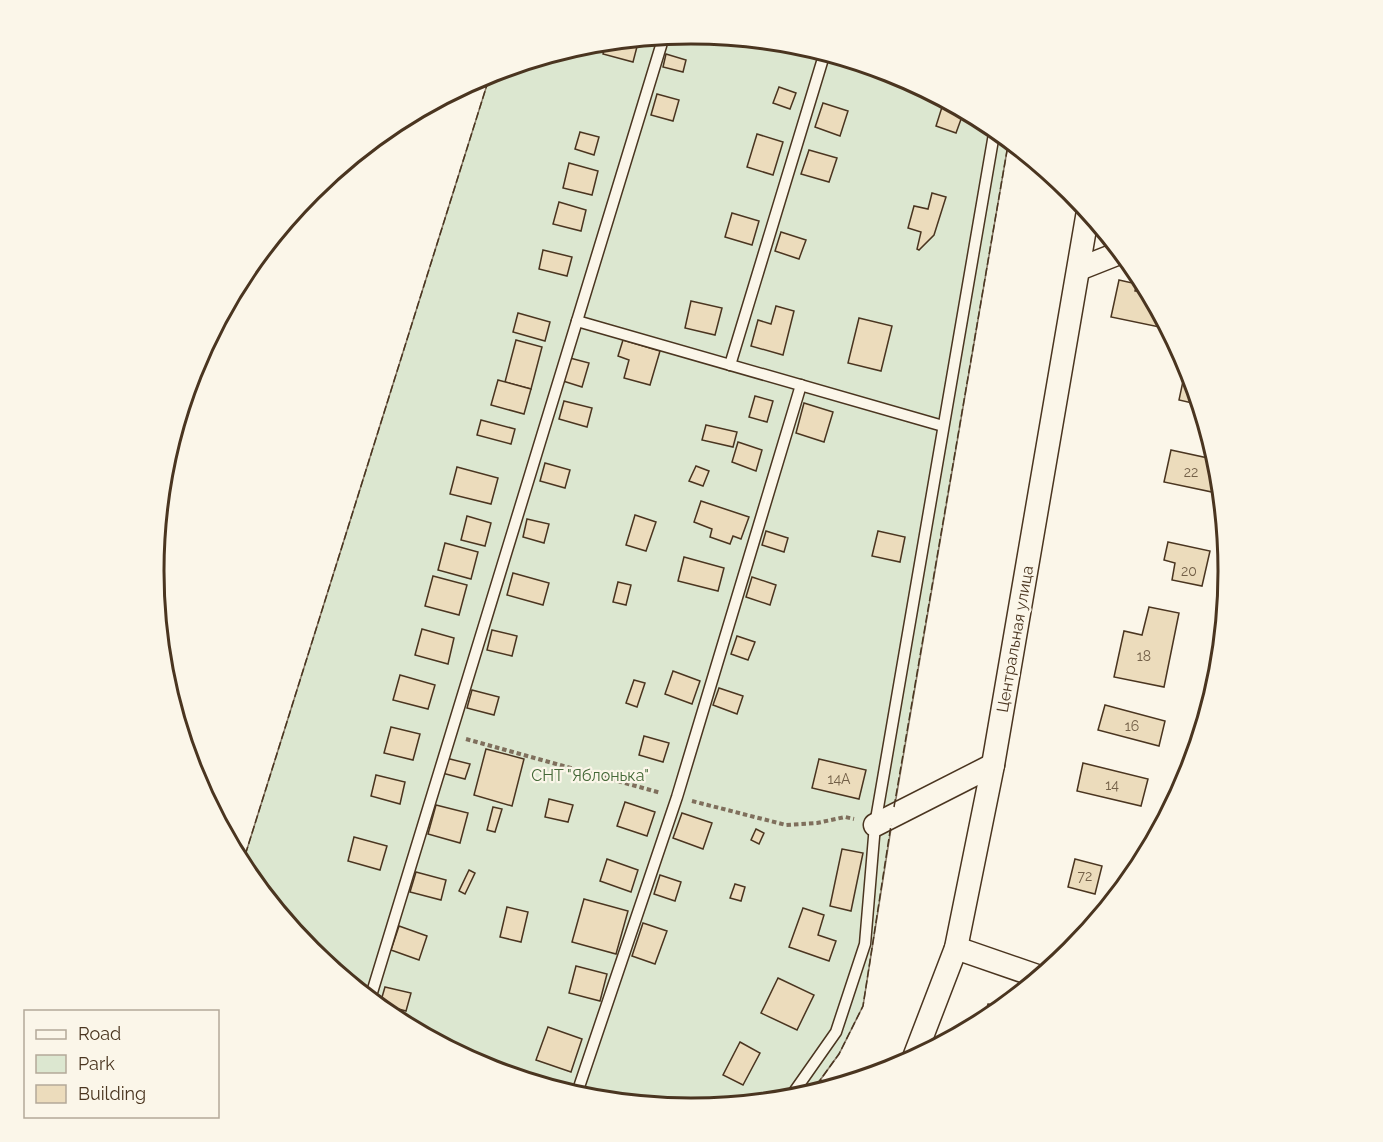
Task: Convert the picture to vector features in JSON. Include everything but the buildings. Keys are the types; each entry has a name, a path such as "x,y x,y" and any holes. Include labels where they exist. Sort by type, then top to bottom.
{"street":[{"name":"Центральная улица","path":"918,1047 956,948 993,765 1086,221"},
{"path":"1079,269 1114,255"},
{"path":"875,825 993,765"},
{"path":"956,948 1031,974"}],"lane":[{"path":"372,991 661,45"},
{"path":"730,365 823,60"},
{"path":"797,1087 836,1032 865,944 875,825 993,138"},
{"path":"577,321 943,426"},
{"path":"579,1086 677,797 801,385"}],"green space":[{"name":"СНТ \"Яблонька\"","path":"692,44 760,48 828,61 893,84 955,114 1007,149 893,816 863,1006 839,1054 818,1083 760,1094 726,1097 657,1097 589,1088 522,1071 458,1044 428,1028 398,1010 370,989 344,968 295,919 246,853 487,85 555,61 623,48"}],"fence":[{"path":"246,853 487,85"},
{"path":"894,807 1007,149"},
{"path":"818,1083 839,1054 863,1006 891,825"}]}
